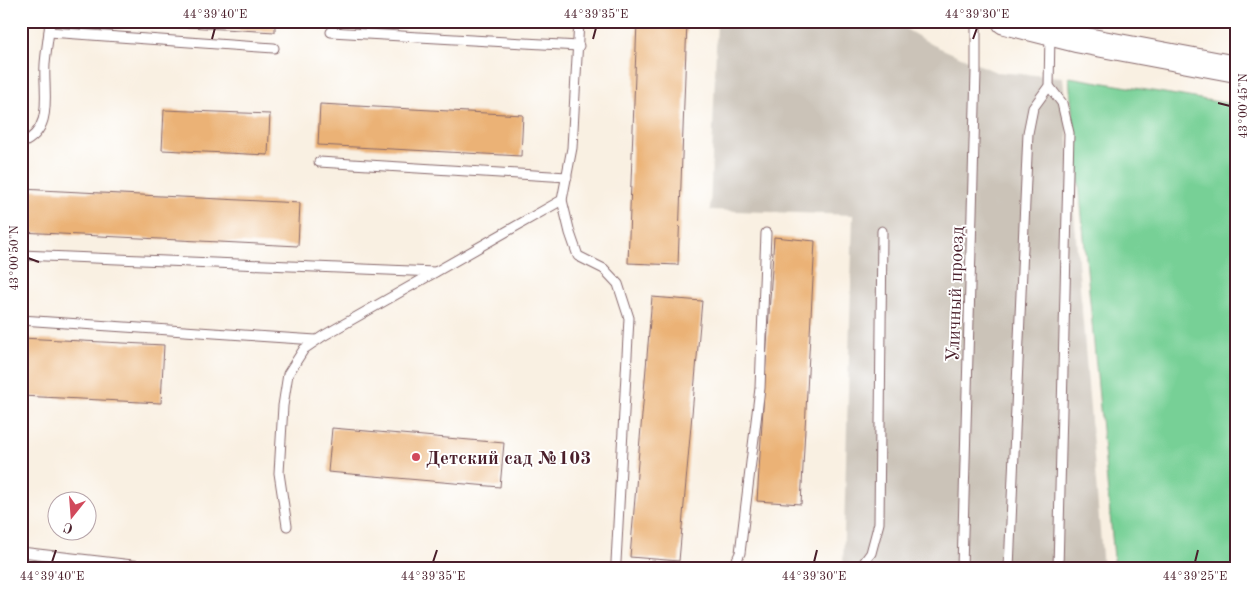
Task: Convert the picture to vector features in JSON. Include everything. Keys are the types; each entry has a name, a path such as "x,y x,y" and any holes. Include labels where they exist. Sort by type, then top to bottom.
{"main road":[{"path":"1005,21 1096,43 1236,69"}],"lane":[{"path":"21,144 31,140 38,132 45,116 45,64 50,21"},
{"path":"579,21 572,148 562,200 578,256 604,269 618,284 629,318 616,562"},
{"name":"Уличный проезд","path":"962,568 976,21"},
{"path":"49,32 274,48"},
{"path":"331,32 579,46"},
{"path":"1009,568 1028,133 1033,108 1049,86 1050,33"},
{"path":"1049,86 1062,103 1069,133 1058,568"},
{"path":"319,162 567,176"},
{"path":"287,526 279,473 283,406 288,374 304,349 316,340 562,200"},
{"path":"860,568 871,553 879,523 882,231"},
{"path":"751,568 734,566 740,552 760,388 766,233"},
{"path":"21,255 436,272"},
{"path":"21,320 316,340"},
{"path":"21,552 158,568"}],"shaded area":[{"path":"717,21 892,21 933,45 996,72 1063,77 1103,568 843,568 853,215 710,210"}],"green space":[{"path":"1069,77 1236,105 1236,568 1115,568"}],"building":[{"path":"118,21 275,21 275,32 118,23"},
{"path":"637,21 687,21 678,265 628,263"},
{"path":"320,104 523,115 521,156 318,145"},
{"path":"164,110 270,114 268,155 162,150"},
{"path":"21,189 300,203 298,246 21,232"},
{"path":"774,237 815,241 801,504 757,501"},
{"path":"652,297 702,301 679,561 630,557"},
{"path":"21,338 164,345 161,403 21,396"},
{"name":"Детский сад №103","path":"332,428 504,443 500,487 328,472"}],"place":[{"name":"Детский сад №103","path":"416,457"}]}
